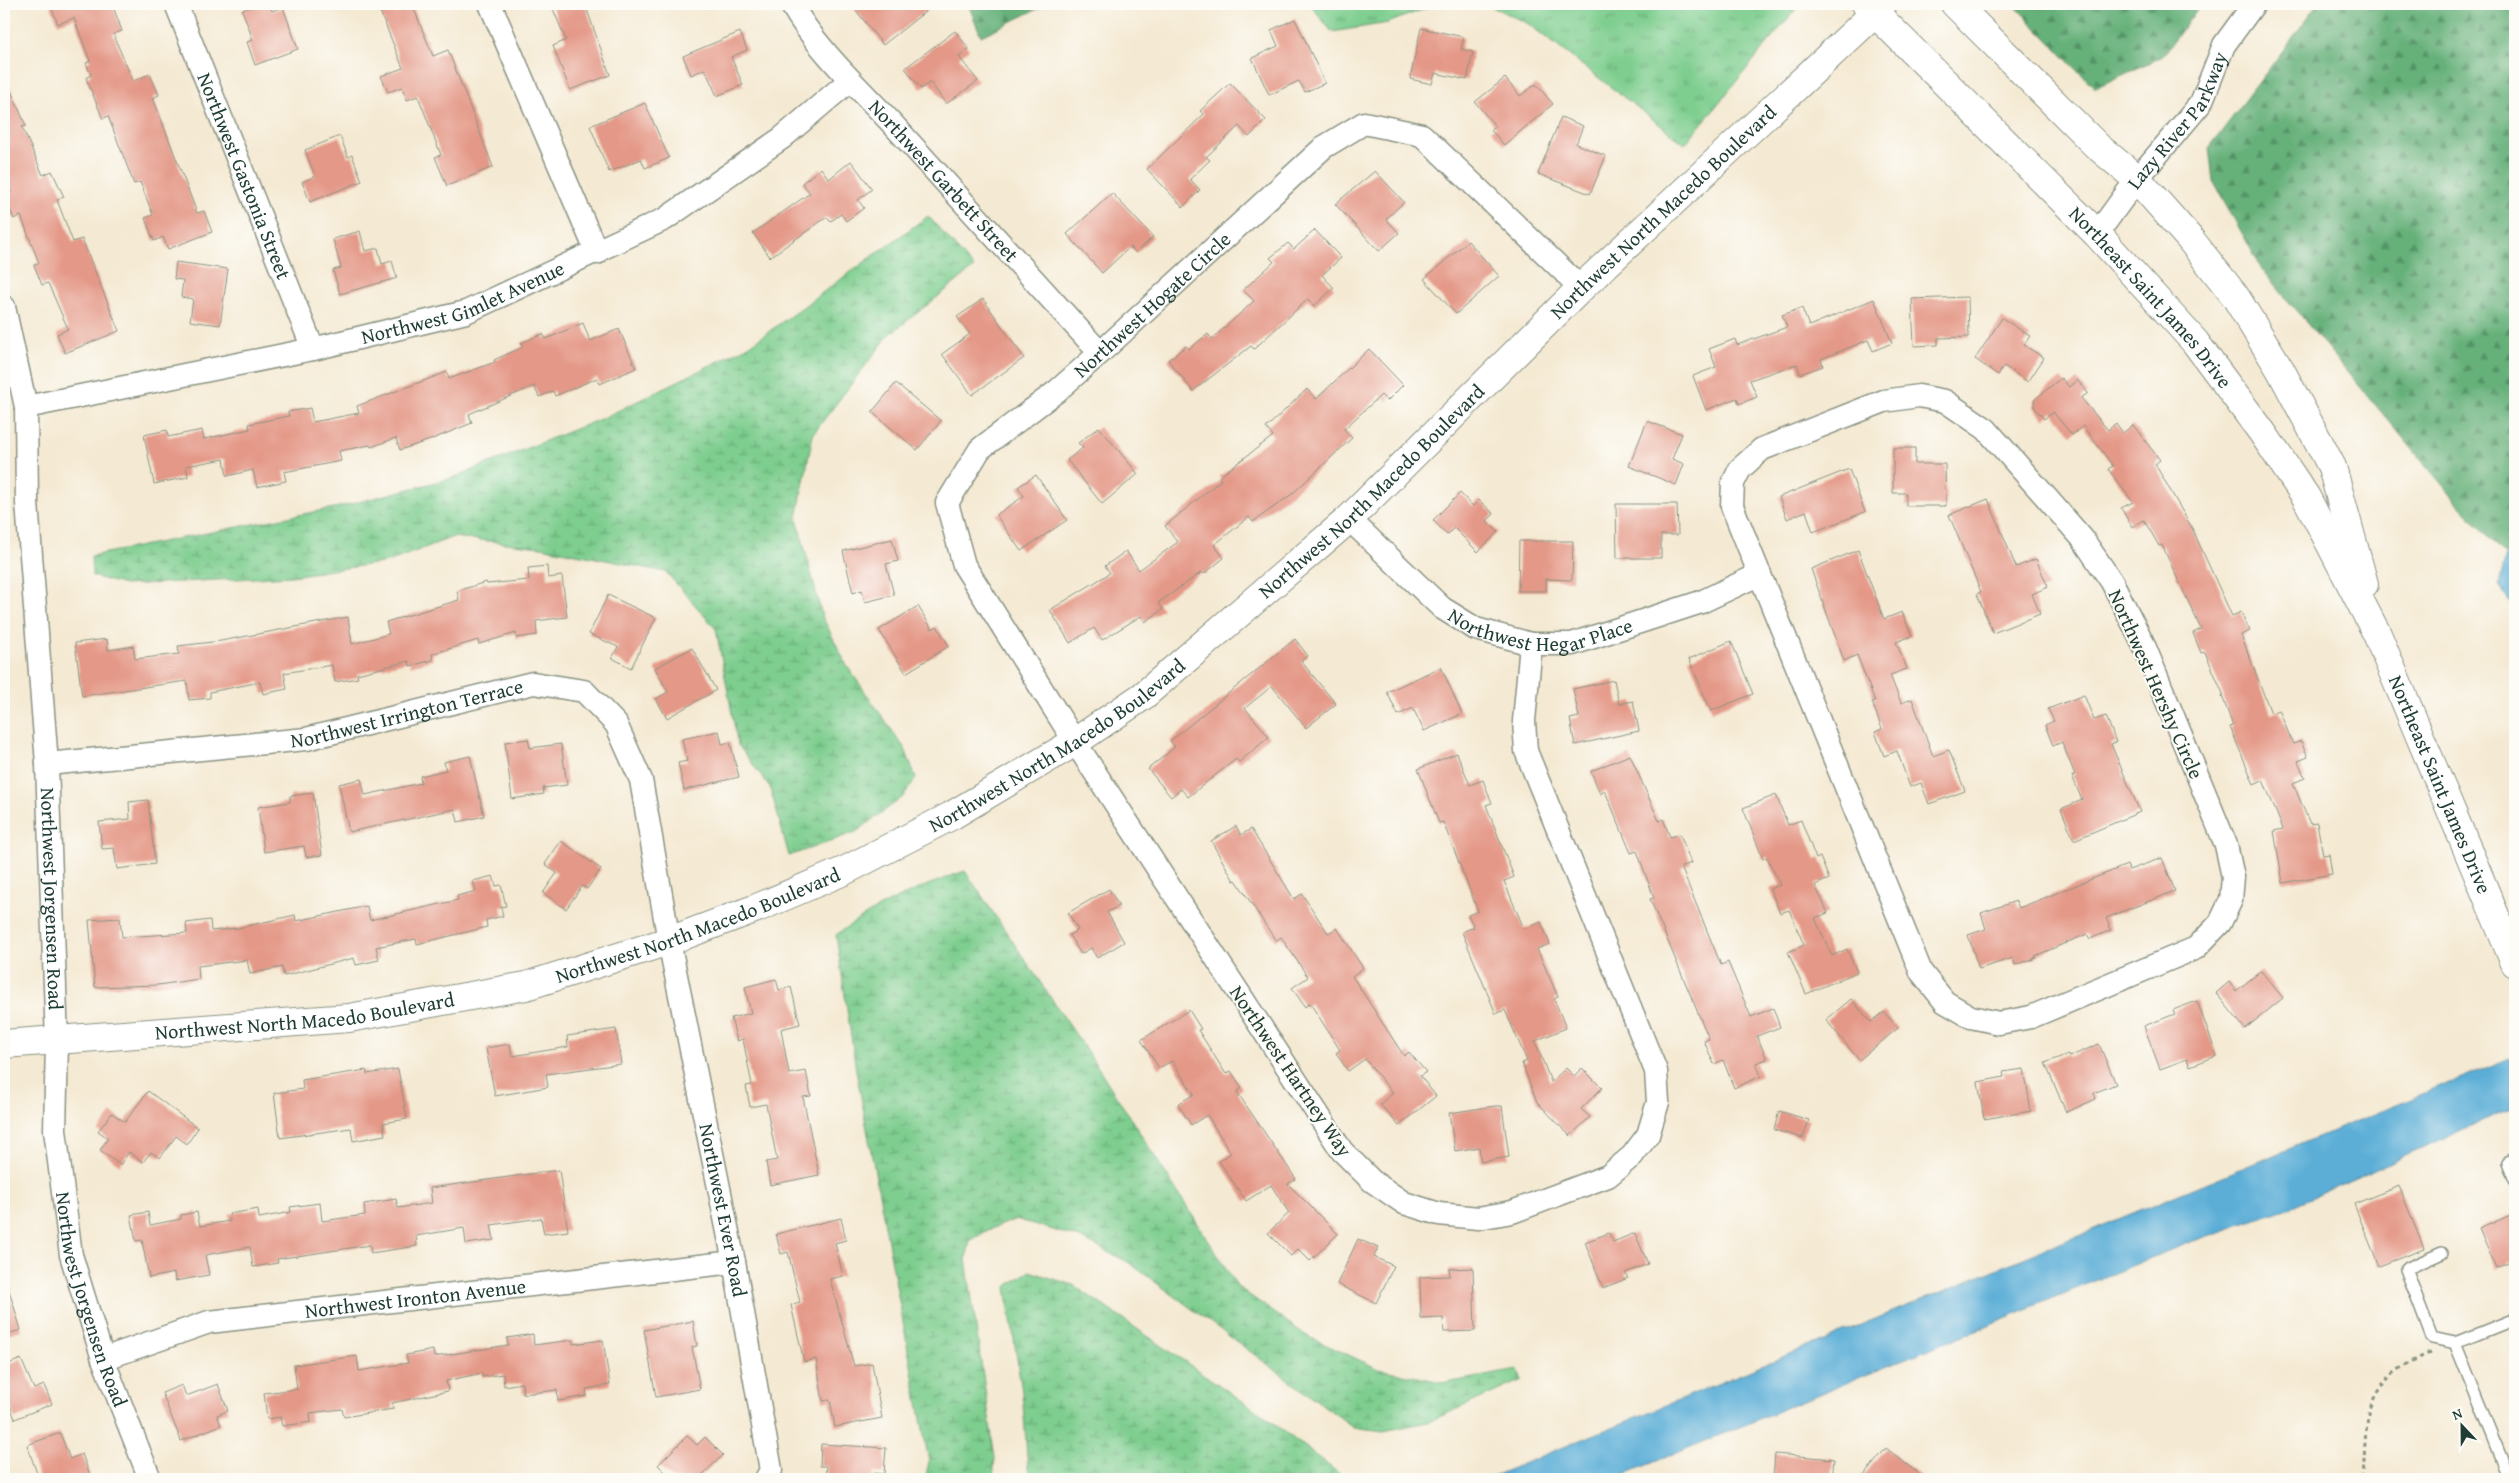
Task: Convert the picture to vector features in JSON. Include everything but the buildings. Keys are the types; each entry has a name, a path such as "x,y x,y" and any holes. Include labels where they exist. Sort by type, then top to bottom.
{"street":[{"name":"Northwest Gastonia Street","path":"176,4 313,348"},
{"path":"490,4 597,253"},
{"name":"Northwest Garbett Street","path":"790,4 806,30 849,81 894,126 1100,353"},
{"name":"Northeast Saint James Drive","path":"1955,4 2097,146 2138,179 2190,239 2235,296 2280,369 2332,467 2378,634"},
{"name":"Lazy River Parkway","path":"2097,234 2138,179 2201,103 2224,45 2254,4"},
{"name":"Northeast Saint James Drive","path":"1875,7 2097,234 2195,342 2262,432 2306,497 2378,634 2515,962"},
{"name":"Northwest North Macedo Boulevard","path":"4,1044 57,1042 349,1018 526,986 669,941 757,908 846,870 951,816 1075,742 1143,696 1348,519 1581,288 1875,7"},
{"name":"Northwest Gimlet Avenue","path":"26,407 313,348 466,312 665,220 729,177 782,138 849,81"},
{"name":"Northwest Hogate Circle","path":"1075,742 964,565 947,503 980,449 1057,391 1324,147 1364,123 1422,135 1581,288"},
{"name":"Northwest Jorgensen Road","path":"4,307 26,407 27,503 47,764 57,1042 55,1130 71,1255 103,1359 150,1479"},
{"name":"Northwest Hershy Circle","path":"1918,396 1945,400 1986,429 2082,538 2112,582 2143,643 2226,845 2233,877 2232,892 2231,900 2220,923 2196,948 2031,1017 1999,1023 1971,1017 1945,1002 1921,972 1760,574 1732,506 1733,483 1740,469 1762,449 1884,401 1918,396"},
{"name":"Northwest Hegar Place","path":"1348,519 1442,608 1476,630 1530,644 1572,644 1701,602 1760,574"},
{"name":"Northwest Hartney Way","path":"1075,742 1342,1151 1372,1181 1404,1203 1439,1214 1478,1218 1512,1212 1608,1176 1632,1156 1648,1135 1658,1102 1656,1071 1526,751 1524,721 1530,644"},
{"name":"Northwest Irrington Terrace","path":"47,764 306,739 533,683 584,691 616,724 641,780 669,941"},
{"name":"Northwest Ever Road","path":"669,941 734,1262 771,1470 766,1479"},
{"name":"Northwest Ironton Avenue","path":"103,1359 209,1322 734,1262"}],"lane":[{"path":"2515,1159 2508,1162 2515,1180"},
{"path":"2442,1253 2406,1269 2432,1338 2455,1343 2515,1319"},
{"path":"2455,1343 2510,1479"}],"path":[{"path":"2363,1479 2367,1420 2377,1392 2390,1374 2414,1360 2455,1343"}],"green space":[{"path":"968,4 1048,4 981,36"},
{"path":"1310,4 1437,4 1388,23 1332,32"},
{"path":"1486,4 1800,4 1685,144 1527,23"},
{"path":"2013,4 2201,4 2163,56 2095,88"},
{"path":"2318,4 2515,4 2515,551 2506,555 2455,500 2263,271 2213,181 2209,148"},
{"path":"928,216 974,268 888,336 813,434 797,518 822,616 847,666 905,749 916,778 903,797 856,832 789,856 770,787 738,745 716,629 666,572 541,547 453,537 388,562 291,576 125,585 92,576 91,556 339,507 452,478 603,418 749,346"},
{"path":"965,871 1101,1072 1238,1287 1307,1336 1379,1369 1446,1383 1518,1370 1522,1380 1428,1422 1383,1431 1353,1427 1128,1262 1080,1238 1016,1219 988,1230 970,1241 966,1259 995,1458 993,1479 925,1479 929,1462 856,1070 836,935 851,924 898,898"},
{"path":"1029,1271 1073,1285 1260,1413 1346,1479 1029,1479 1022,1392 1006,1287"}],"water":[{"path":"2515,551 2515,610 2499,585 2506,555"},
{"path":"2510,1058 2516,1075 2515,1096 2512,1108 2288,1208 2185,1244 1613,1479 1486,1479"}]}
